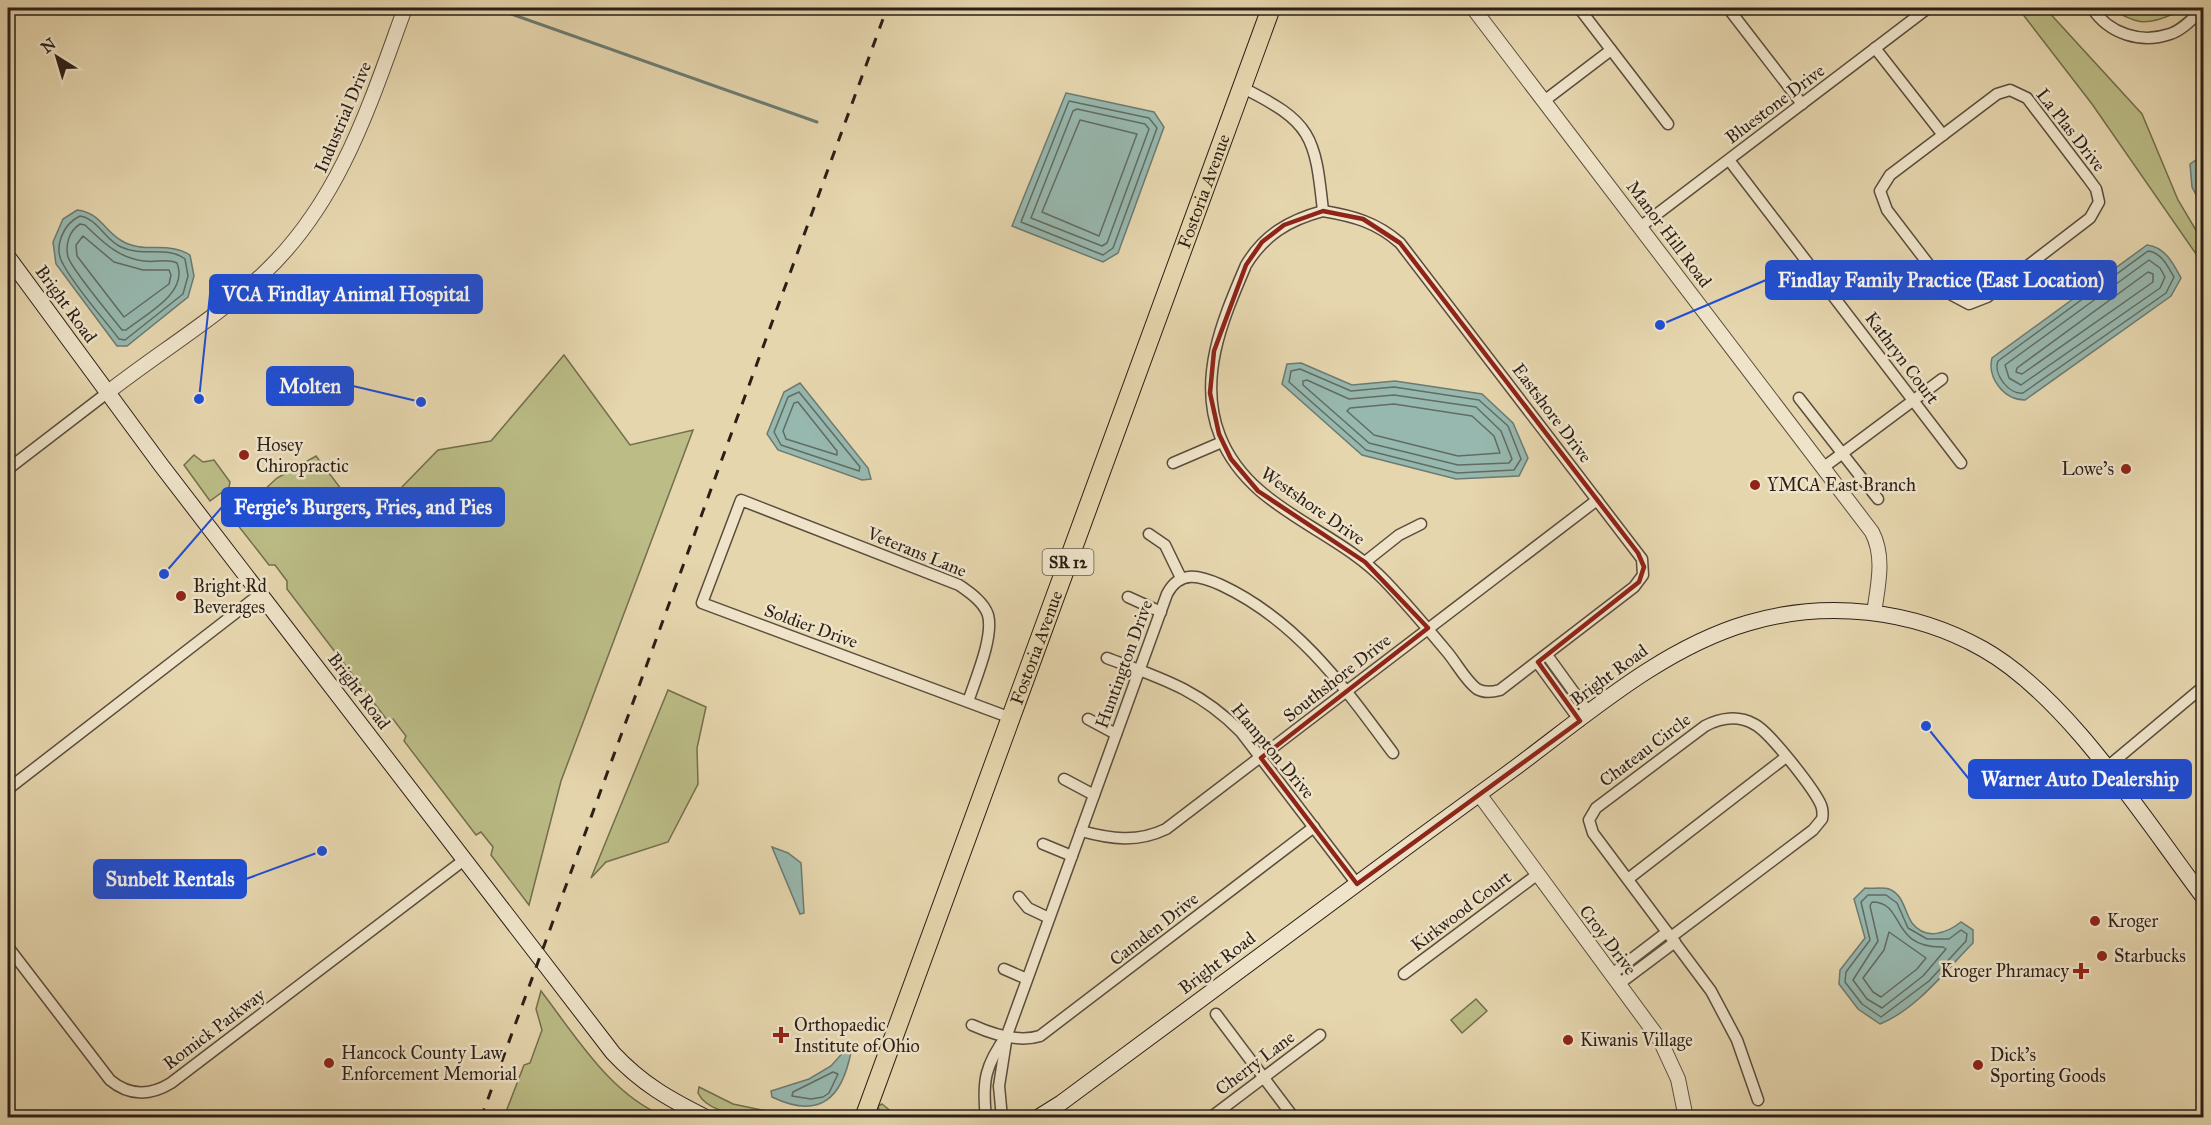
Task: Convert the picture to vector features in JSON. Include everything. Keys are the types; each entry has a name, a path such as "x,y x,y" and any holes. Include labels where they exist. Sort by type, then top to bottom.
{"main road":[{"name":"Fostoria Avenue","path":"864,1118 1271,8"},
{"name":"Bright Road","path":"8,257 107,393 587,1020 634,1076 658,1092 707,1118"},
{"name":"Bright Road","path":"1037,1118 1061,1103 1668,657 1727,630 1790,613 1834,610 1874,613 1940,629 1999,658 2034,684 2106,768 2204,898"}],"street":[{"name":"Industrial Drive","path":"107,393 248,288 279,258 306,226 330,191 353,147 405,8"},
{"name":"Manor Hill Road","path":"1473,8 1864,520 1879,544 1880,565 1874,613"},
{"path":"1579,8 1668,124"},
{"path":"1728,8 1802,105"},
{"name":"Bluestone Drive","path":"1640,227 1926,8"},
{"path":"2092,8 2109,26 2130,37 2150,38 2172,33 2196,10"},
{"path":"1875,48 1943,135"},
{"path":"1544,101 1611,50"},
{"path":"1241,87 1282,108 1302,128 1315,153 1323,211"},
{"name":"La Plas Drive","path":"2016,91 2027,98 2098,195 2098,208 2090,218 1975,303 1963,303 1952,295 1881,198 1882,185 1885,180 1943,135 1997,94 2016,91"},
{"name":"Kathryn Court","path":"1729,160 1961,462"},
{"name":"Westshore Drive","path":"1323,211 1296,219 1272,233 1253,253 1243,272 1211,365 1212,407 1222,442 1239,471 1258,491 1365,562 1428,628 1476,687 1482,691 1500,690 1542,658"},
{"name":"Eastshore Drive","path":"1323,211 1363,219 1389,233 1400,243 1638,553 1644,567 1643,575 1634,587 1542,658"},
{"path":"1824,467 1942,379"},
{"path":"8,469 107,393"},
{"path":"1799,398 1878,499"},
{"path":"1173,463 1222,442"},
{"name":"Soldier Drive","path":"741,500 702,603 1011,718"},
{"name":"Veterans Lane","path":"741,500 959,585 974,595 988,615 987,639 968,702"},
{"name":"Southshore Drive","path":"1081,831 1120,839 1160,832 1261,758 1598,500"},
{"path":"1365,562 1399,535 1421,524"},
{"path":"1149,534 1165,545 1180,578 1192,575 1205,578 1267,612 1307,645 1347,691 1393,753"},
{"name":"Huntington Drive","path":"1002,1118 999,1086 1007,1035 1170,588 1180,578"},
{"path":"8,789 260,594"},
{"path":"1128,597 1161,612"},
{"name":"Hampton Drive","path":"1107,658 1171,681 1209,703 1231,722 1357,884"},
{"path":"1542,658 1584,717"},
{"path":"2106,768 2204,686"},
{"name":"Chateau Circle","path":"1671,937 1818,825 1823,812 1821,805 1770,736 1753,723 1732,718 1718,720 1693,734 1596,808 1589,820 1590,827 1628,879 1711,991 1729,1021 1758,1100"},
{"path":"1088,720 1116,734"},
{"path":"1628,879 1786,757"},
{"path":"1064,779 1094,795"},
{"name":"Croy Drive","path":"1479,794 1667,1052 1678,1079 1686,1118"},
{"name":"Camden Drive","path":"972,1025 990,1033 1033,1039 1052,1029 1314,827"},
{"path":"1043,844 1072,856"},
{"name":"Romick Parkway","path":"8,947 110,1080 129,1091 151,1092 171,1083 464,860"},
{"name":"Kirkwood Court","path":"1404,974 1538,874"},
{"path":"1019,897 1028,908 1049,918"},
{"path":"1615,979 1671,937"},
{"path":"1004,969 1027,979"},
{"path":"1216,1014 1294,1118"},
{"name":"Huntington Drive","path":"986,1118 984,1086 988,1065 1007,1035"},
{"name":"Cherry Lane","path":"1210,1118 1320,1035"}],"highlighted area":[{"path":"1323,211 1363,219 1400,243 1638,553 1644,567 1639,582 1538,662 1580,721 1357,884 1261,758 1428,628 1365,562 1258,491 1231,459 1219,434 1210,393 1214,351 1246,265 1262,242 1284,225"}],"green space":[{"path":"2018,8 2045,8 2142,114 2178,200 2203,242 2203,264 2092,104"},
{"path":"2110,8 2168,8 2173,14 2155,21 2140,22"},
{"path":"564,355 630,445 693,430 561,781 529,905 491,855 493,847 481,832 476,835 404,741 406,736 393,719 387,720 287,589 287,581 275,565 269,565 233,519 277,478 316,456 367,523 438,450 491,441"},
{"path":"194,455 203,462 214,460 230,482 229,487 210,501 184,465"},
{"path":"668,690 706,707 697,748 698,784 668,842 606,862 591,878"},
{"path":"541,991 581,1045 611,1080 628,1095 666,1117 504,1117 524,1065 530,1063 542,1030 536,1009"},
{"path":"1476,999 1487,1011 1462,1033 1451,1020"},
{"path":"699,1087 733,1104 795,1117 756,1117 727,1112 705,1102 698,1093"},
{"path":"882,1104 898,1117 881,1117 878,1106"}],"water":[{"path":"1066,93 1154,112 1164,127 1118,253 1103,262 1012,226"},
{"path":"2203,155 2203,208 2192,187 2190,164"},
{"path":"77,210 97,218 116,237 130,245 174,249 190,255 194,276 188,297 127,346 117,346 56,264 53,242 63,219"},
{"path":"2147,245 2164,252 2181,278 2171,296 2025,400 2017,399 2004,392 1992,373 1992,358"},
{"path":"1301,363 1352,385 1395,381 1482,394 1513,423 1528,458 1519,476 1456,479 1362,455 1282,384 1287,364"},
{"path":"800,383 868,468 871,479 862,480 778,450 767,434 784,392"},
{"path":"772,847 788,853 801,863 804,913 800,914"},
{"path":"1865,888 1886,888 1894,892 1901,899 1912,923 1924,932 1943,932 1961,922 1973,930 1973,943 1930,988 1906,1009 1880,1024 1858,1009 1839,984 1840,970 1865,938 1854,899"},
{"path":"847,1048 851,1052 842,1082 835,1093 826,1100 816,1105 803,1106 789,1104 772,1097 771,1091 809,1079 831,1066"}],"waterway":[{"path":"494,8 817,122"}],"railway":[{"path":"481,1118 887,8"}],"place":[{"name":"Findlay Family Practice (East Location)","path":"1660,325"},
{"name":"VCA Findlay Animal Hospital","path":"199,399"},
{"name":"Molten","path":"421,402"},
{"name":"Hosey Chiropractic","path":"244,455"},
{"name":"Lowe's","path":"2126,469"},
{"name":"YMCA East Branch","path":"1755,485"},
{"name":"Fergie's Burgers, Fries, and Pies","path":"164,574"},
{"name":"Bright Rd Beverages","path":"181,596"},
{"name":"Warner Auto Dealership","path":"1926,726"},
{"name":"Sunbelt Rentals","path":"322,851"},
{"name":"Kroger","path":"2095,921"},
{"name":"Starbucks","path":"2102,956"},
{"name":"Kroger Phramacy","path":"2081,971"},
{"name":"Orthopaedic Institute of Ohio","path":"781,1035"},
{"name":"Kiwanis Village","path":"1568,1040"},
{"name":"Hancock County Law Enforcement Memorial","path":"329,1063"},
{"name":"Dick's Sporting Goods","path":"1978,1065"}]}
